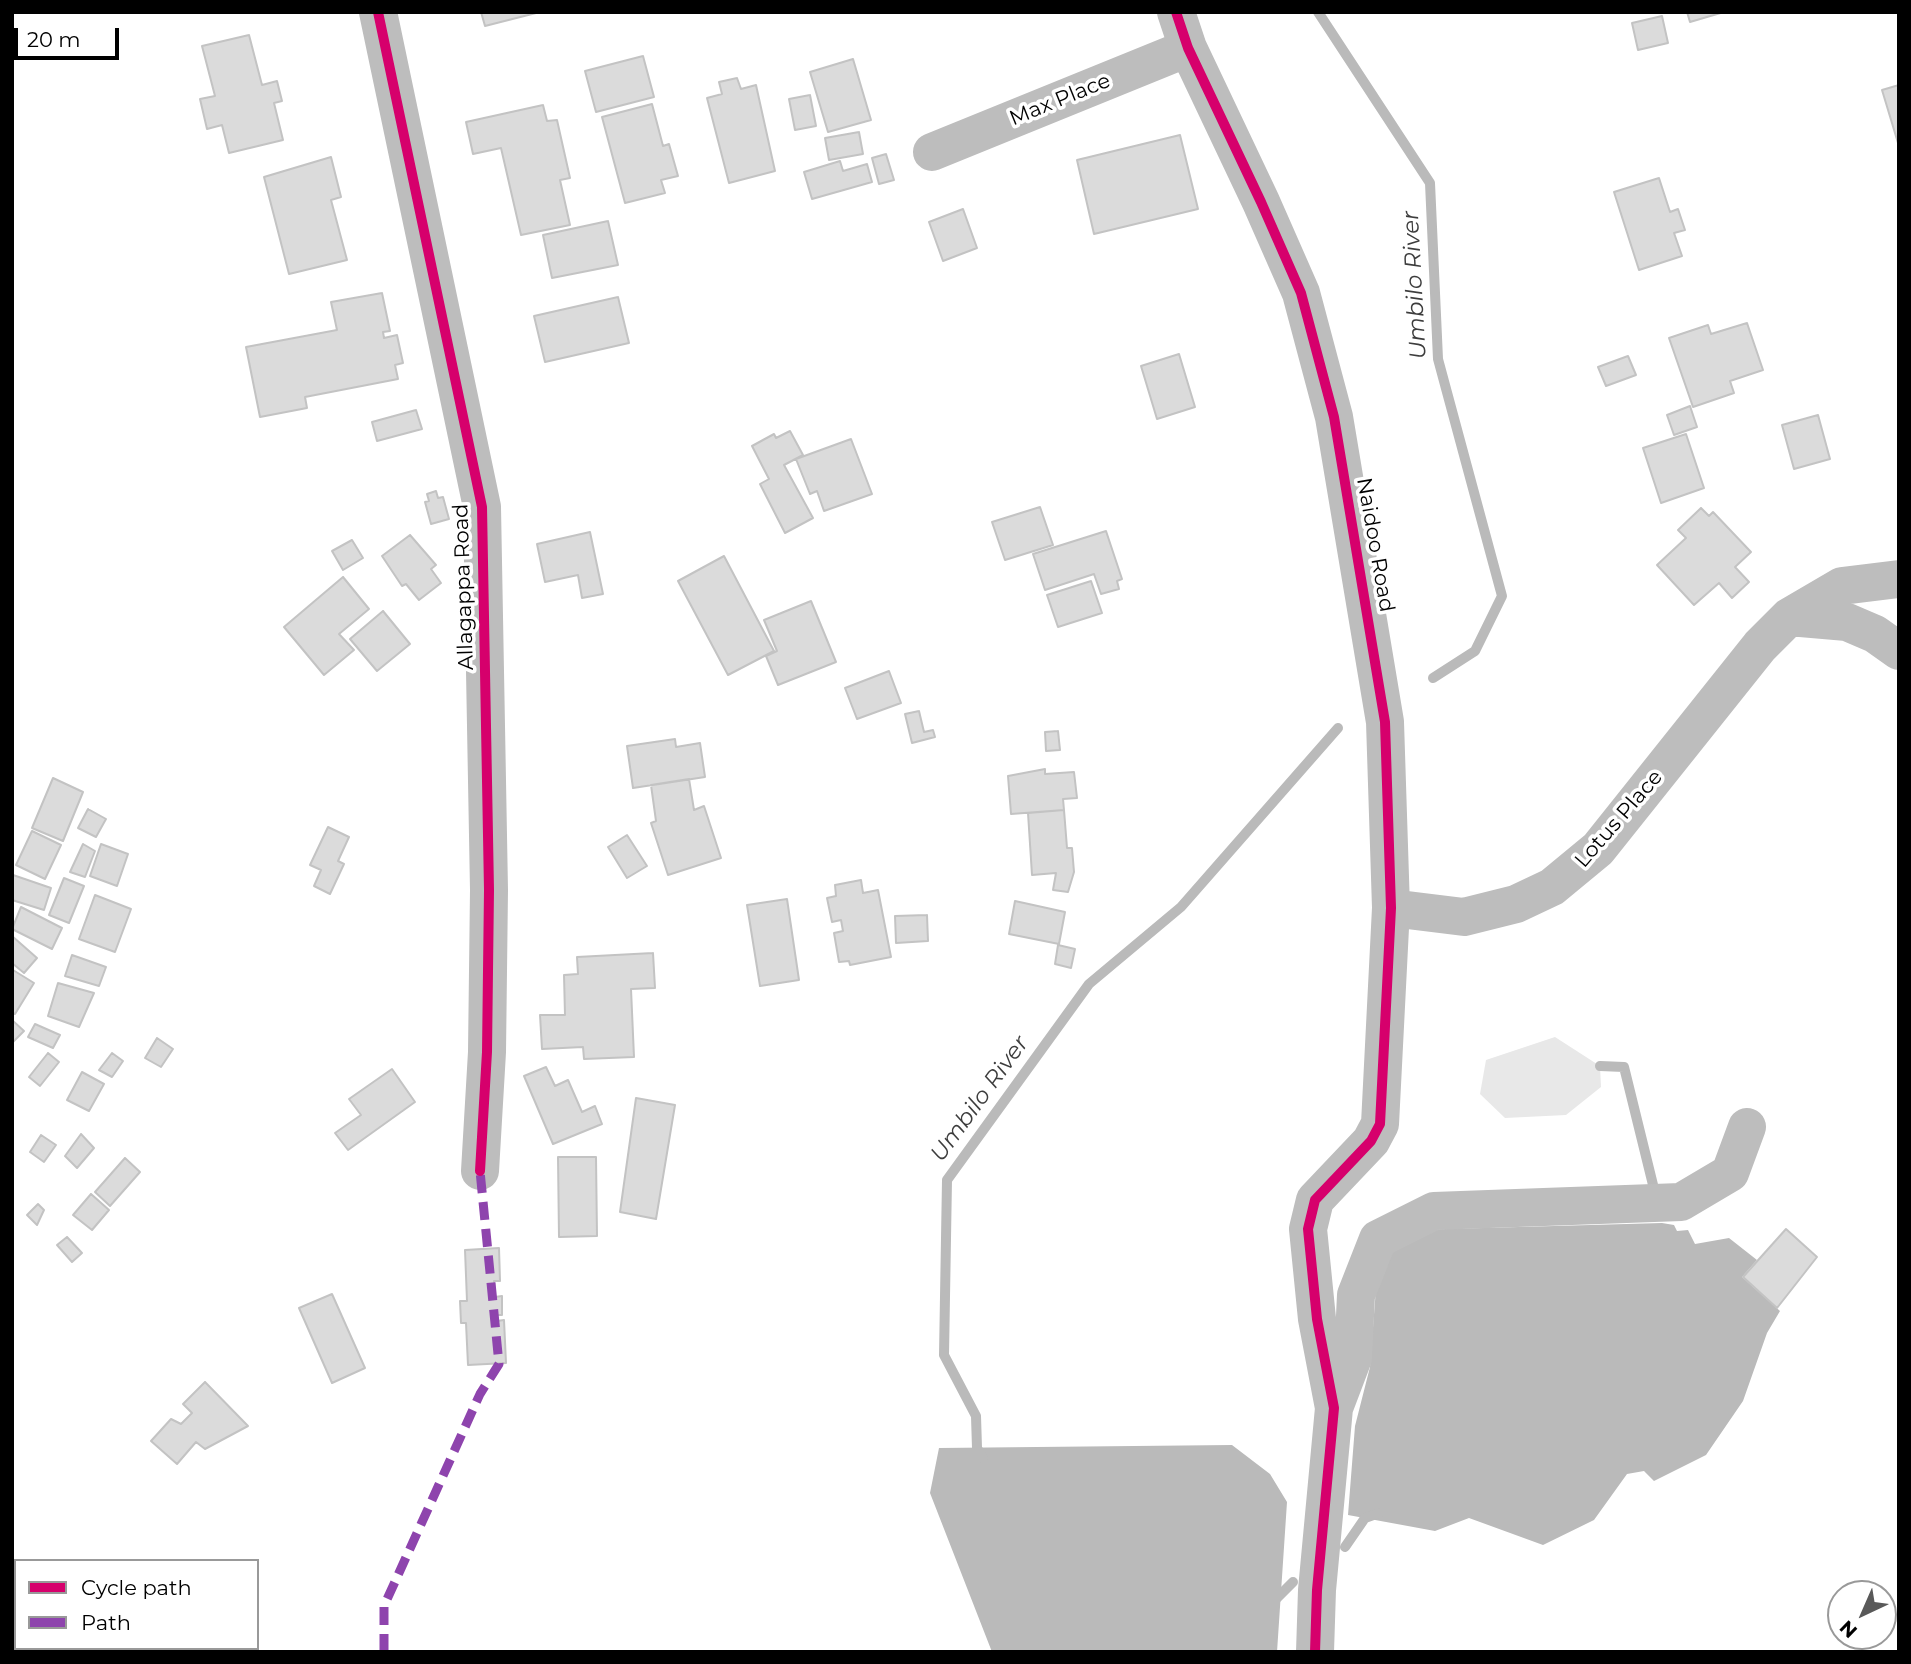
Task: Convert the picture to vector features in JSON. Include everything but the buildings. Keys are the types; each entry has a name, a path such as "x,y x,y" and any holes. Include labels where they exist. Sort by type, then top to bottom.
{"street":[{"name":"Allagappa Road","path":"378,12 482,507 489,890 487,1052 480,1171"},
{"name":"Naidoo Road","path":"1175,12 1188,48 1301,293 1334,417 1385,722 1391,908 1377,1132 1327,1184 1315,1200 1310,1215 1317,1319 1334,1408"},
{"name":"Max Place","path":"932,152 1188,48"},
{"name":"Lotus Place","path":"1391,908 1447,916 1493,911 1535,897 1567,878 1598,849 1760,646 1789,617 1842,586 1899,579"},
{"path":"1789,617 1847,622 1874,634 1899,651"},
{"path":"1315,1652 1317,1590 1334,1408 1353,1358 1356,1295 1378,1239 1434,1212 1681,1202 1730,1173 1747,1127"}],"shaded area":[{"path":"1555,1037 1600,1066 1601,1087 1566,1115 1505,1118 1480,1094 1486,1060"},
{"path":"1662,1223 1674,1225 1677,1231 1688,1230 1695,1244 1729,1238 1757,1260 1742,1277 1780,1311 1767,1333 1743,1401 1706,1455 1654,1481 1644,1471 1627,1474 1594,1520 1543,1545 1469,1518 1435,1531 1348,1515 1355,1426 1370,1367 1377,1275 1392,1248 1411,1230"},
{"path":"1232,1445 1270,1474 1287,1502 1277,1652 992,1652 930,1493 939,1448"}],"waterway":[{"name":"Umbilo River","path":"1318,12 1430,183 1438,359 1502,596 1475,651 1433,678"},
{"name":"Umbilo River","path":"983,1458 977,1448 976,1416 944,1355 947,1180 1089,984 1181,907 1338,728"},
{"name":"Umbilo River","path":"1600,1066 1624,1067 1656,1197"},
{"path":"1345,1547 1365,1518 1379,1513"},
{"path":"1272,1603 1293,1582"}],"marked path":[{"path":"384,1652 384,1606 480,1394 499,1364 480,1171"}],"cycle path":[{"path":"378,12 482,507 489,890 487,1052 480,1171"},
{"path":"1176,12 1188,48 1301,293 1334,417 1385,722 1391,908 1380,1124 1371,1141 1315,1200 1308,1229 1317,1319 1334,1408 1317,1590 1315,1652"}]}
